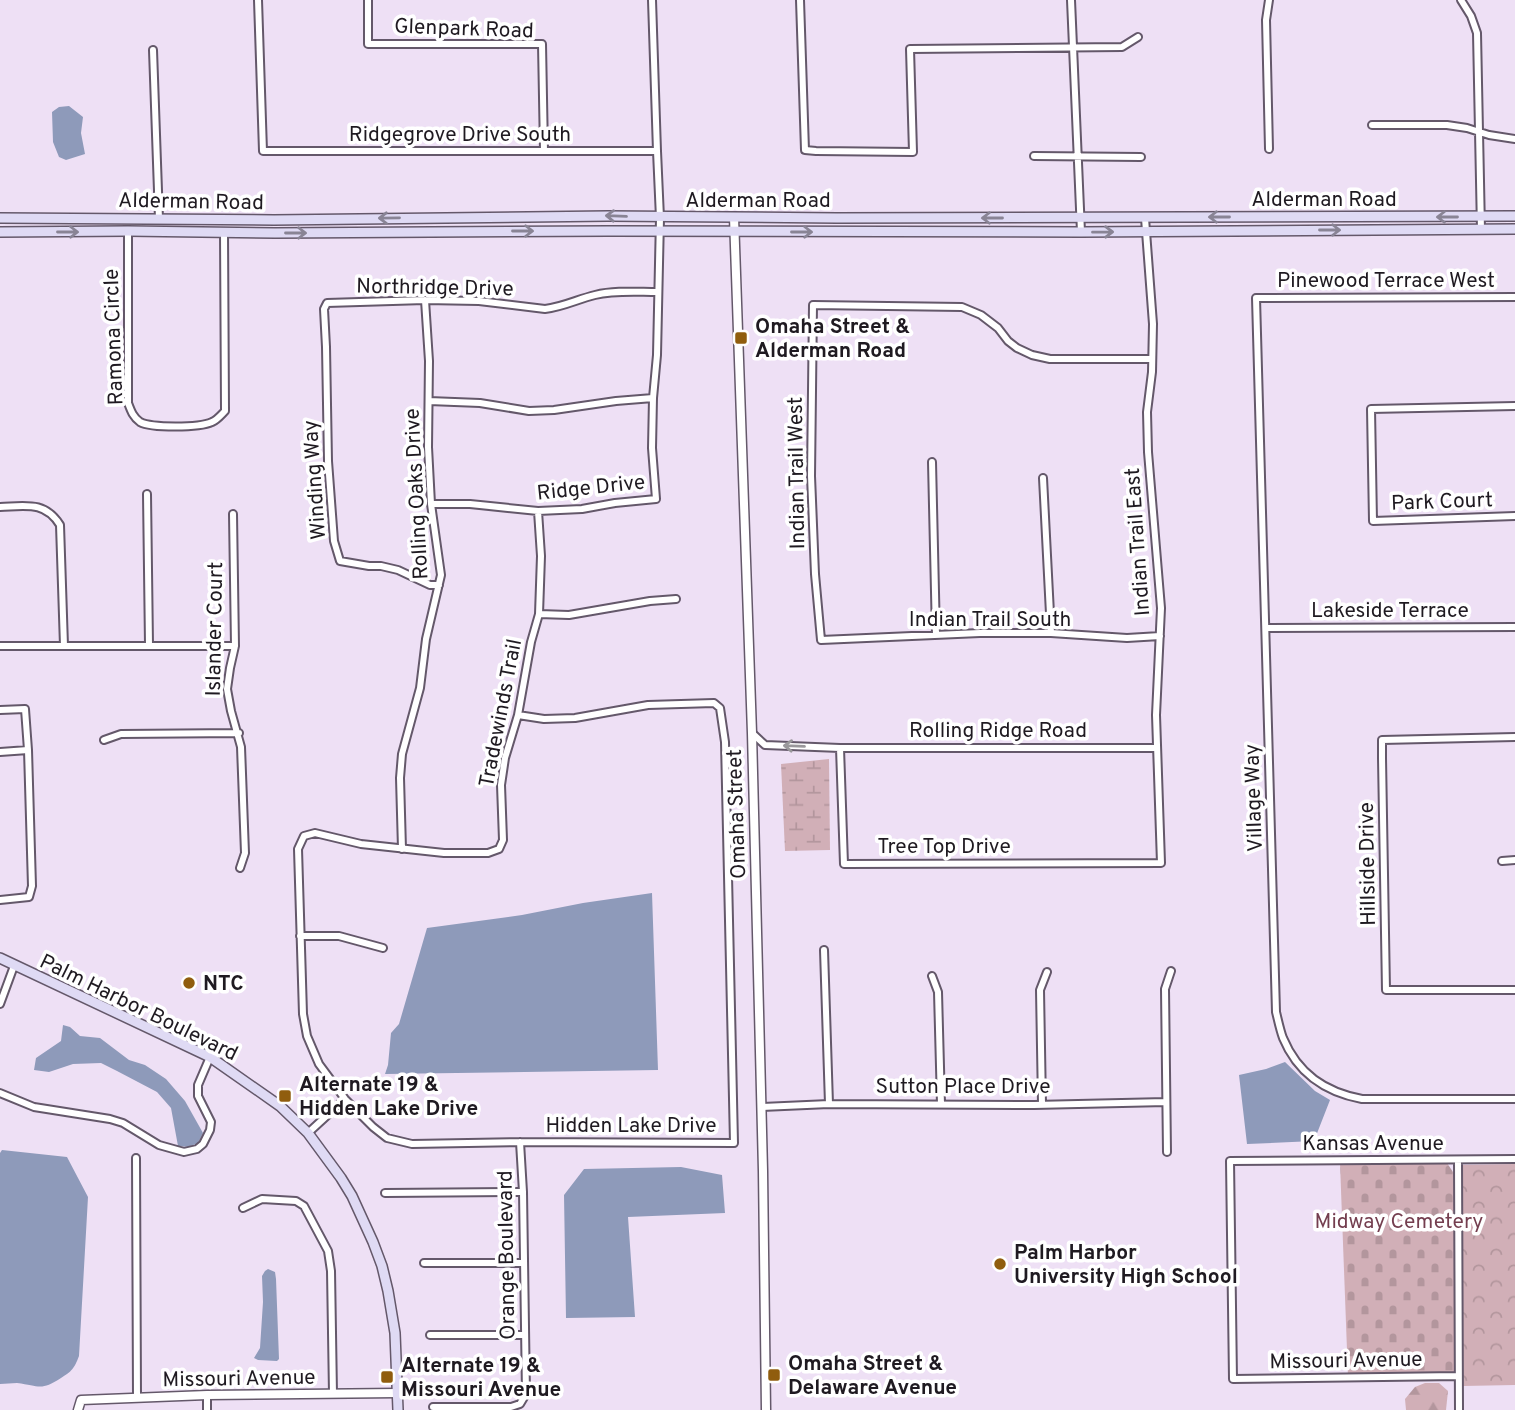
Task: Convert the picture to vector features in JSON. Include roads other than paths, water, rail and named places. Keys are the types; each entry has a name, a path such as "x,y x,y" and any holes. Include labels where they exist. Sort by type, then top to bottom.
{"main road":[{"name":"Alderman Road","path":"0,218 274,220 608,216 1515,216"},
{"name":"Alderman Road","path":"0,232 1145,232 1515,229"},
{"name":"Palm Harbor Boulevard","path":"0,958 211,1057 260,1090 308,1133 352,1196 382,1266 395,1333 398,1410"}],"street":[{"name":"Ridgegrove Drive South","path":"258,0 263,151 657,151"},
{"name":"Glenpark Road","path":"368,0 368,44 542,44 544,151"},
{"path":"429,401 554,411 653,398 657,355 660,218 652,0"},
{"path":"800,0 805,150 913,152 910,49 1122,47 1138,37"},
{"path":"1071,0 1081,232"},
{"path":"1269,0 1266,20 1269,149"},
{"path":"1461,0 1477,33 1481,230"},
{"path":"153,50 159,219"},
{"path":"1372,125 1447,125 1515,139"},
{"path":"1034,156 1141,157"},
{"name":"Omaha Street","path":"734,217 751,733 766,1410"},
{"name":"Indian Trail East","path":"1145,218 1153,324 1147,412 1148,439 1161,608 1156,681 1161,863"},
{"name":"Ramona Circle","path":"128,231 128,403 137,420 147,425 190,426 212,423 225,411 224,232"},
{"name":"Northridge Drive","path":"336,302 479,301 545,309 603,293 657,292"},
{"name":"Pinewood Terrace West","path":"1256,298 1515,297"},
{"name":"Village Way","path":"1256,298 1276,1012 1283,1038 1300,1067 1322,1086 1345,1096 1362,1099 1515,1099"},
{"name":"Rolling Oaks Drive","path":"402,849 402,754 420,688 426,639 441,575 431,504 425,300"},
{"name":"Winding Way","path":"336,302 327,303 324,309 328,461 334,541 340,561 398,570 430,584 439,585"},
{"name":"Indian Trail West","path":"821,640 814,574 811,476 813,305 962,307 981,315 998,328 1008,341 1032,355 1050,359 1152,359"},
{"name":"Ridge Drive","path":"431,504 538,511 582,509 656,499 652,448 653,398"},
{"name":"Park Court","path":"1515,406 1371,409 1373,521 1515,516"},
{"path":"932,462 936,635"},
{"path":"1043,478 1051,633"},
{"path":"147,494 149,645"},
{"path":"0,506 39,507 56,516 60,525 64,646"},
{"name":"Tradewinds Trail","path":"304,836 316,833 361,844 402,849 488,853 499,849 503,840 501,785 505,758 518,715 530,642 539,614 541,556 538,511"},
{"name":"Islander Court","path":"233,514 235,646 227,690 241,747 246,853 240,868"},
{"path":"539,614 569,615 676,599"},
{"name":"Lakeside Terrace","path":"1266,628 1515,627"},
{"name":"Indian Trail South","path":"821,640 980,633 1051,633 1115,638 1160,636"},
{"path":"0,646 235,646"},
{"name":"Hidden Lake Drive","path":"304,836 298,849 303,1014 307,1036 319,1064 345,1099 387,1138 412,1144 734,1143 725,743 720,708 714,703 648,705 575,718 544,719 518,715"},
{"path":"0,710 26,709 32,886 29,897 0,900"},
{"path":"104,740 121,734 239,733"},
{"name":"Rolling Ridge Road","path":"751,733 765,745 840,748 1156,748"},
{"name":"Hillside Drive","path":"1515,737 1382,740 1382,758 1386,990 1515,990"},
{"name":"Tree Top Drive","path":"840,748 844,864 1161,863"},
{"path":"0,752 28,750"},
{"path":"1502,861 1515,860"},
{"path":"300,936 339,936 383,948"},
{"path":"824,950 829,1104"},
{"path":"0,1004 14,965"},
{"path":"1167,1152 1165,989 1171,971"},
{"path":"1042,1104 1040,990 1047,972"},
{"path":"932,976 938,992 941,1104"},
{"path":"0,1093 34,1107 123,1123 159,1145 184,1152 204,1144 210,1130 211,1122 198,1096 198,1085 211,1057"},
{"path":"308,1133 345,1099"},
{"name":"Sutton Place Drive","path":"761,1107 829,1104 1166,1102"},
{"name":"Orange Boulevard","path":"433,1407 517,1406 526,1394 520,1142"},
{"path":"136,1158 137,1398"},
{"name":"Kansas Avenue","path":"1233,1379 1230,1161 1515,1159"},
{"path":"1458,1160 1459,1410"},
{"path":"385,1193 523,1192"},
{"path":"243,1208 262,1199 296,1201 304,1206 328,1251 331,1271 332,1394"},
{"path":"424,1263 524,1263"},
{"path":"430,1335 525,1335"},
{"name":"Missouri Avenue","path":"1233,1379 1458,1376"},
{"name":"Missouri Avenue","path":"78,1410 81,1400 207,1395 398,1393"},
{"path":"207,1395 208,1410"}],"water":[{"path":"69,106 83,117 81,133 85,154 66,160 59,157 53,142 52,112 59,107"},
{"path":"652,893 658,1070 385,1074 391,1033 399,1024 427,928"},
{"path":"63,1025 70,1027 80,1036 100,1038 129,1060 145,1065 166,1079 185,1101 203,1133 198,1143 189,1147 178,1146 171,1108 157,1092 101,1063 73,1064 49,1072 34,1070 36,1058 61,1041"},
{"path":"1285,1062 1315,1091 1330,1100 1314,1141 1247,1144 1239,1075"},
{"path":"2,1150 67,1157 88,1197 79,1356 70,1371 44,1386 0,1384"},
{"path":"681,1167 722,1175 725,1213 628,1217 635,1317 566,1318 564,1195 584,1169"},
{"path":"268,1269 275,1272 276,1279 277,1361 254,1358 260,1348 262,1276"}],"place":[{"name":"Omaha Street & Alderman Road","path":"741,338"},
{"name":"NTC","path":"189,983"},
{"name":"Alternate 19 & Hidden Lake Drive","path":"285,1096"},
{"name":"Palm Harbor University High School","path":"1000,1264"},
{"name":"Omaha Street & Delaware Avenue","path":"774,1375"},
{"name":"Alternate 19 & Missouri Avenue","path":"387,1377"}],"park label":[{"name":"Midway Cemetery","path":"1399,1221"}]}
